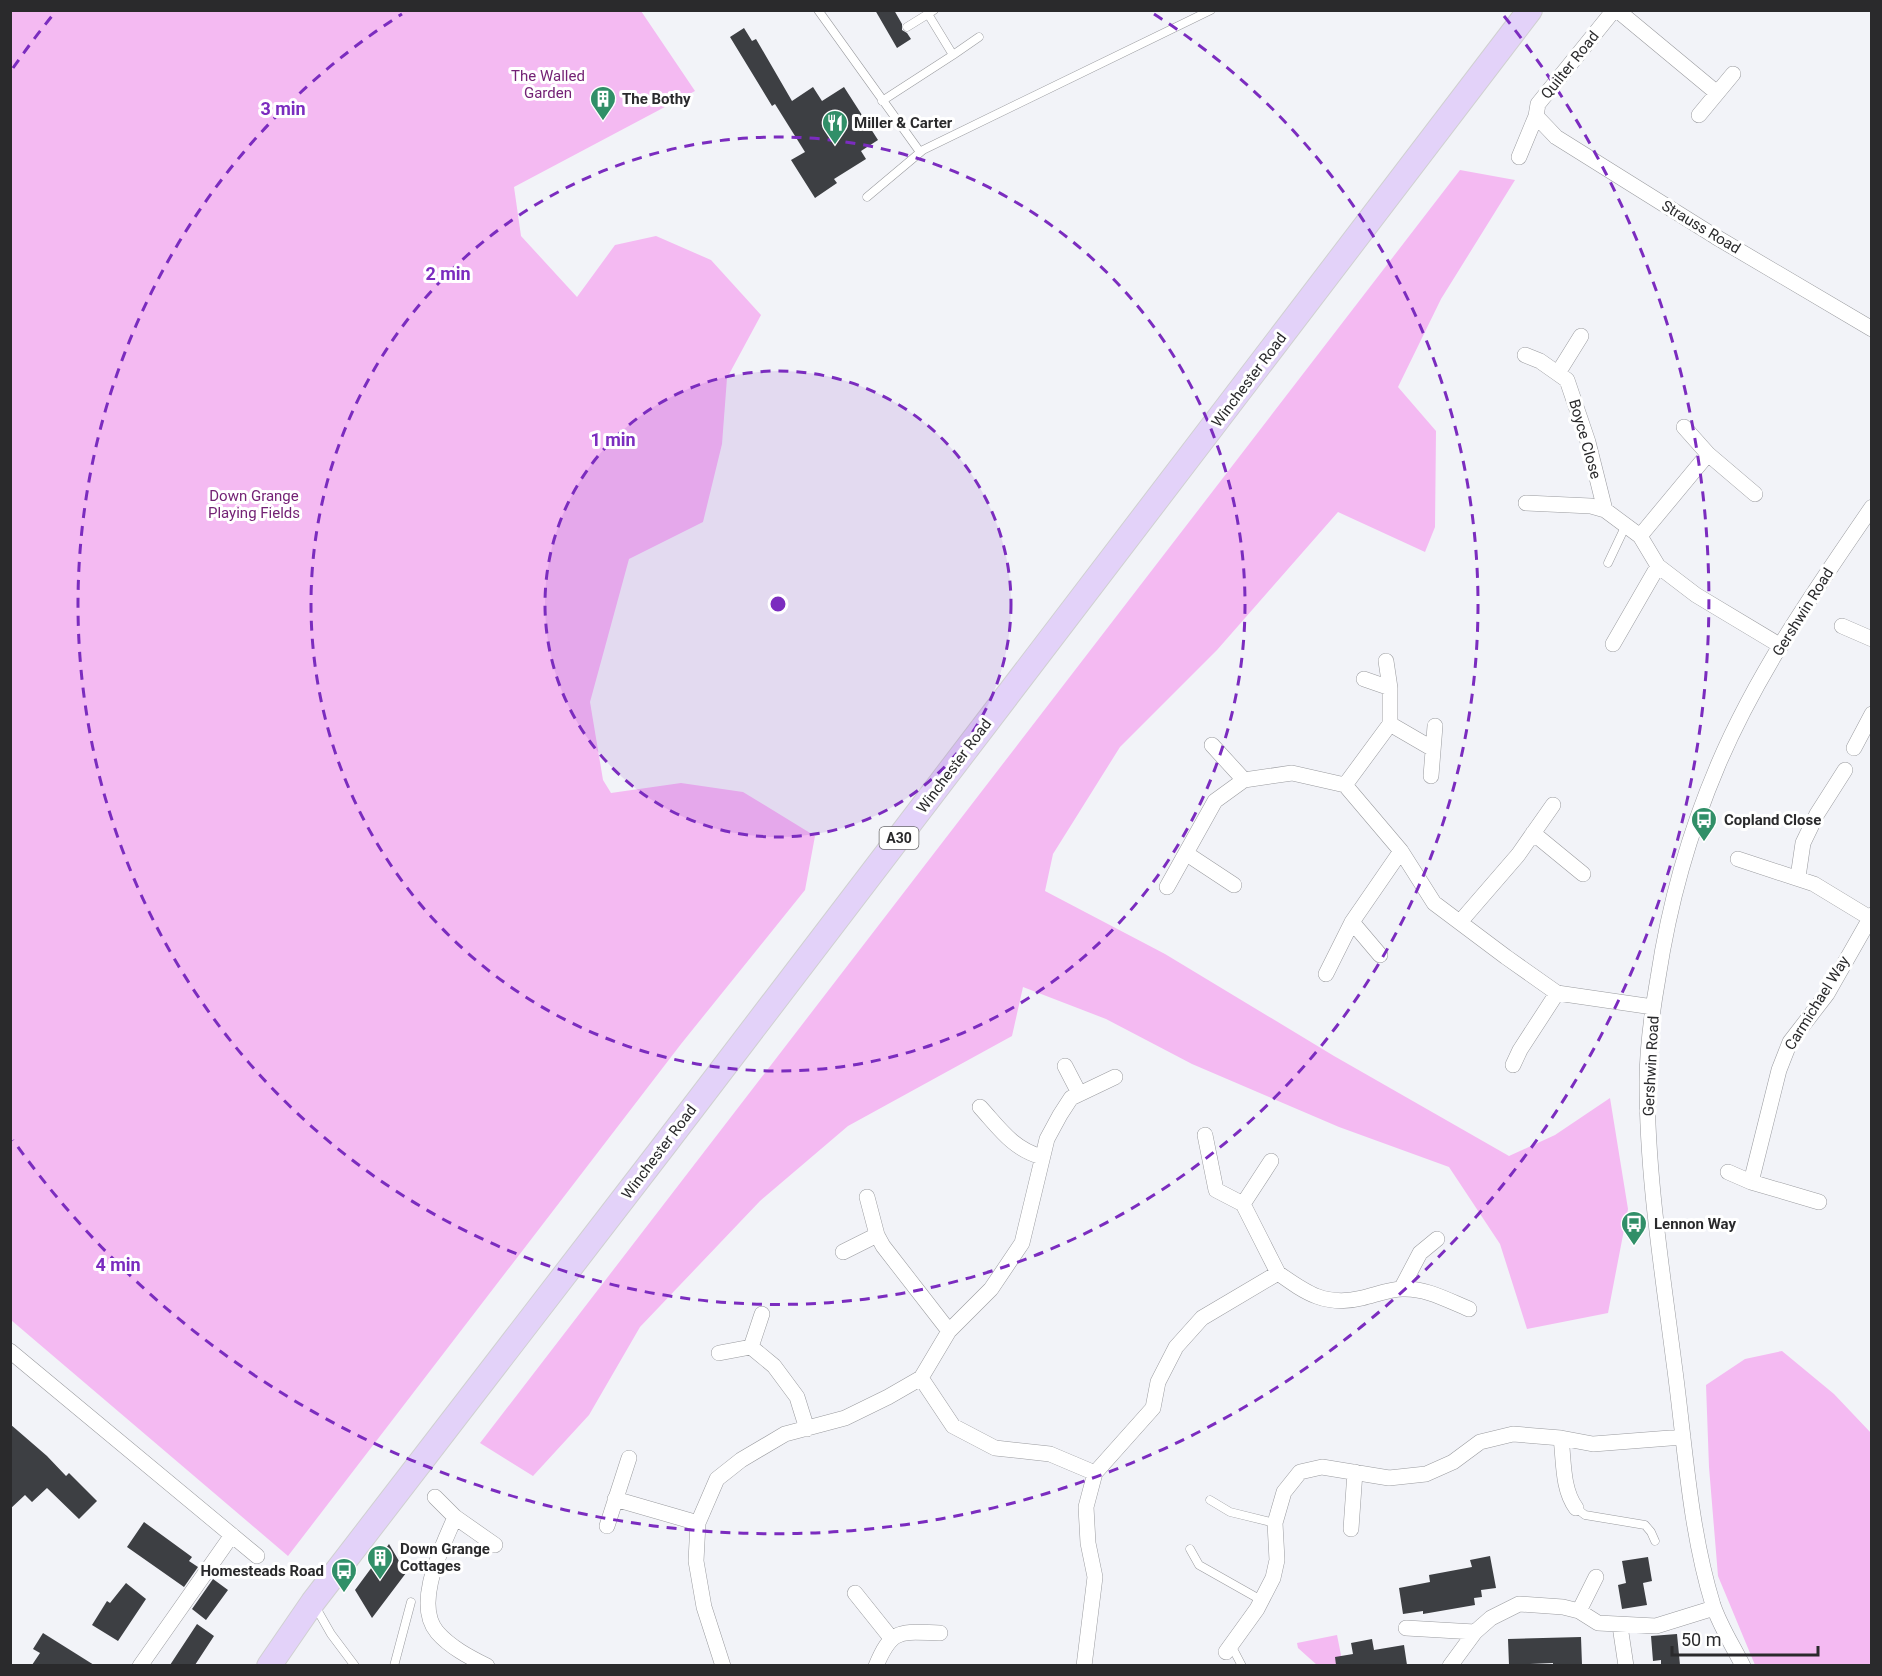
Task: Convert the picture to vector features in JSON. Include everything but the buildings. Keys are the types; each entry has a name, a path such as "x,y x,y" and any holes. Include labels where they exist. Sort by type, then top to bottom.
{"main road":[{"name":"Winchester Road","path":"269,1665 313,1602 1530,10"}],"street":[{"name":"Quilter Road","path":"1519,157 1536,116 1538,104 1616,10 1717,93"},
{"path":"1699,115 1733,74"},
{"name":"Strauss Road","path":"1536,116 1556,137 1716,237 1872,328"},
{"path":"1525,355 1558,372 1581,336"},
{"name":"Boyce Close","path":"1558,372 1567,380 1588,442 1605,510"},
{"path":"1684,427 1708,454 1755,494"},
{"path":"1640,536 1708,454"},
{"path":"1526,503 1591,506 1605,510 1640,536 1658,566 1696,595 1780,646"},
{"name":"Gershwin Road","path":"1743,1665 1714,1608 1698,1544 1683,1437 1650,1176 1647,1078 1653,1007 1664,936 1676,886 1718,765 1780,646 1872,507"},
{"path":"1613,644 1658,566"},
{"path":"1842,626 1872,639"},
{"path":"1345,784 1389,724 1390,688 1386,661"},
{"path":"1364,679 1390,688"},
{"path":"1854,748 1872,714"},
{"path":"1389,724 1433,749"},
{"path":"1431,776 1435,726"},
{"path":"1212,745 1244,780"},
{"path":"1798,877 1803,843 1817,814 1845,770"},
{"path":"1167,887 1215,801 1244,780 1292,773 1345,784 1401,851 1434,903 1557,993 1653,1007"},
{"path":"1460,922 1518,855 1553,805"},
{"path":"1533,833 1583,874"},
{"path":"1326,974 1352,922 1401,851"},
{"path":"1187,854 1234,885"},
{"name":"Carmichael Way","path":"1738,859 1798,877 1871,916 1866,936 1827,994 1790,1042 1779,1070 1751,1182"},
{"path":"1352,922 1380,955"},
{"path":"1513,1065 1557,993"},
{"path":"1065,1065 1079,1093"},
{"path":"723,1665 702,1596 696,1561 698,1523 717,1479 741,1460 785,1434 845,1418 921,1378 949,1331 991,1289 1022,1243 1047,1139 1060,1115 1071,1098 1115,1077"},
{"path":"980,1107 1014,1144 1026,1153 1042,1157"},
{"path":"1205,1135 1216,1190 1242,1204 1278,1273 1297,1286 1324,1300 1352,1301 1401,1289 1424,1290 1469,1309"},
{"path":"1242,1204 1271,1161"},
{"path":"1728,1172 1751,1182 1819,1202"},
{"path":"867,1197 877,1234 883,1246 949,1331"},
{"path":"843,1252 877,1234"},
{"path":"1401,1289 1420,1253 1437,1239"},
{"path":"1084,1665 1095,1577 1088,1543 1086,1507 1095,1473 1153,1408 1158,1382 1176,1347 1202,1318 1278,1273"},
{"path":"751,1347 762,1314"},
{"path":"719,1353 751,1347"},
{"path":"751,1347 774,1366 797,1397 807,1429"},
{"path":"10,1351 256,1556"},
{"path":"921,1378 953,1426 994,1448 1050,1454 1095,1473"},
{"path":"1229,1650 1273,1578 1277,1560 1275,1523 1284,1492 1300,1472 1322,1467 1389,1478 1426,1474 1453,1462 1480,1442 1513,1434 1561,1438 1593,1444 1683,1437"},
{"path":"1561,1438 1565,1480 1570,1500 1576,1508"},
{"path":"607,1526 629,1458"},
{"path":"1351,1529 1354,1472"},
{"path":"435,1497 455,1517 495,1545"},
{"path":"615,1499 698,1523"},
{"path":"455,1517 431,1578 429,1610 435,1630 450,1645 484,1664"},
{"path":"140,1665 232,1535"},
{"path":"1579,1611 1596,1577"},
{"path":"855,1593 891,1638"},
{"path":"1450,1665 1475,1632 1491,1618 1519,1604 1563,1606 1579,1611 1598,1623 1620,1626 1656,1626 1714,1608"},
{"path":"1620,1626 1626,1665"},
{"path":"1406,1628 1475,1632"},
{"path":"876,1665 883,1647 891,1638 906,1632 939,1633"}],"lane":[{"path":"818,10 920,152"},
{"path":"867,197 920,152 1211,10"},
{"path":"907,27 931,12 953,55"},
{"path":"882,100 979,36"},
{"path":"1608,563 1626,525"},
{"path":"1210,1500 1230,1512 1275,1523"},
{"path":"1576,1508 1585,1515 1645,1525 1655,1541"},
{"path":"1190,1549 1199,1565 1261,1600"},
{"path":"313,1602 332,1634 355,1665"},
{"path":"394,1665 411,1602"},
{"path":"1229,1650 1242,1665"}],"green space":[{"path":"11,10 641,11 695,91 514,187 521,236 577,297 615,245 656,236 711,260 761,315 727,378 722,444 703,522 629,559 590,702 603,780 611,793 681,783 743,792 815,836 805,890 681,1044 288,1556 11,1320"},
{"path":"1460,170 1515,180 1441,299 1398,387 1436,431 1435,527 1425,552 1338,512 1217,650 1120,747 1053,854 1045,891 1165,954 1334,1056 1509,1156 1555,1135 1610,1098 1628,1209 1608,1313 1527,1329 1500,1244 1449,1167 1339,1127 1192,1064 1106,1019 1023,987 1012,1036 848,1126 760,1201 640,1327 589,1415 533,1476 480,1443"},
{"path":"1782,1351 1834,1394 1871,1433 1871,1665 1755,1665 1718,1576 1709,1467 1706,1385 1745,1359"},
{"path":"1337,1635 1343,1665 1317,1665 1298,1648 1297,1643"}],"place":[{"name":"The Bothy","path":"603,122"},
{"name":"Miller & Carter","path":"835,146"},
{"name":"Copland Close","path":"1704,843"},
{"name":"Lennon Way","path":"1634,1247"},
{"name":"Down Grange Cottages","path":"380,1581"},
{"name":"Homesteads Road","path":"344,1594"}],"park label":[{"name":"The Walled Garden","path":"548,84"},
{"name":"Down Grange Playing Fields","path":"254,504"}]}
